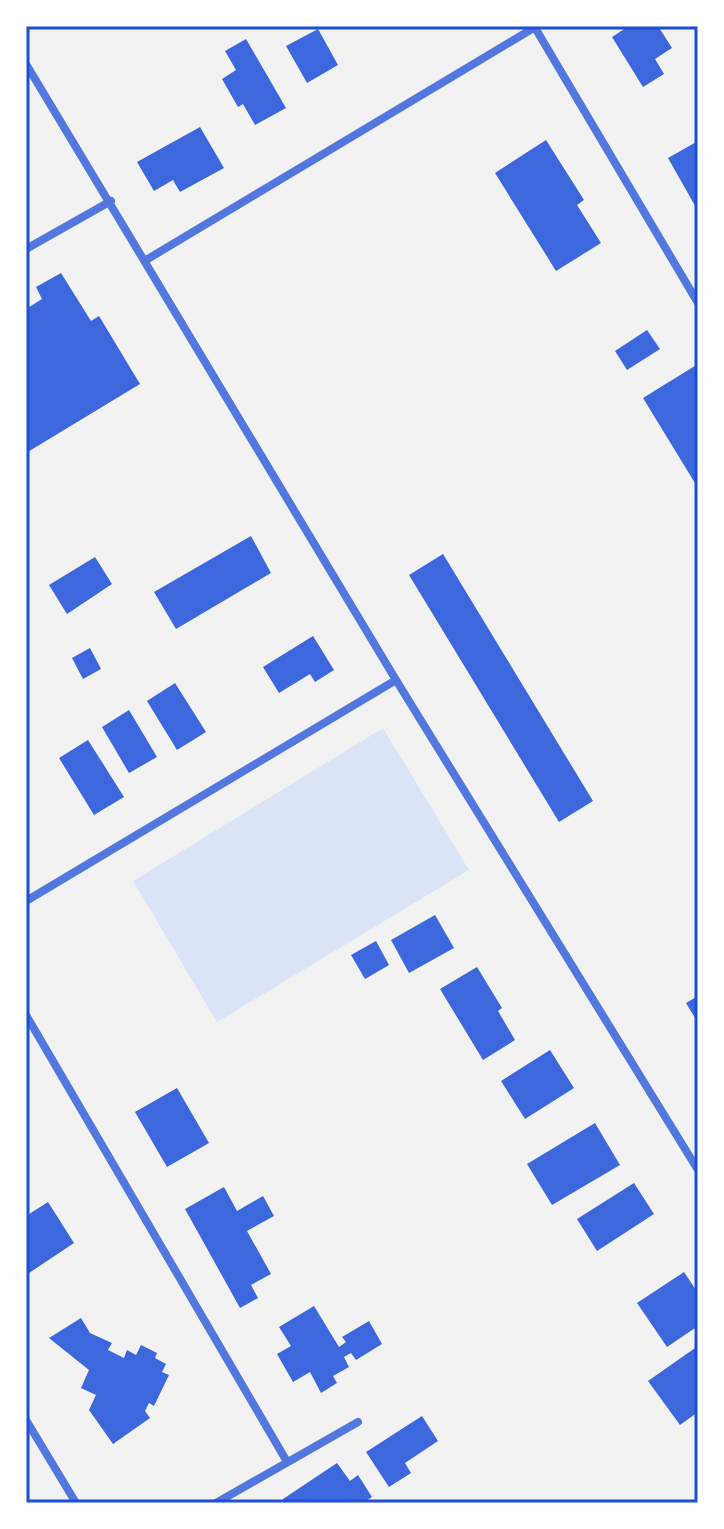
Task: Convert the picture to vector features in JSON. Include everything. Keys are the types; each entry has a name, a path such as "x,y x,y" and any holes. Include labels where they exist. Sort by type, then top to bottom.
{"street":[{"path":"146,260 536,26 698,303"},
{"path":"26,64 396,680 698,1170"},
{"path":"26,249 111,201"},
{"path":"26,901 396,680"},
{"path":"26,1015 286,1460"},
{"path":"26,1420 76,1503"},
{"path":"216,1503 286,1460 358,1422"}],"shaded area":[{"path":"383,728 469,870 217,1022 133,881"}],"building":[{"path":"629,26 658,26 672,48 655,59 664,74 643,87 612,37"},
{"path":"318,29 338,65 307,83 286,46"},
{"path":"246,39 286,108 255,125 243,104 238,107 222,79 236,70 225,51"},
{"path":"200,127 224,168 180,192 173,180 154,191 137,162"},
{"path":"546,140 584,200 577,205 601,243 556,271 495,173"},
{"path":"698,141 698,211 668,158"},
{"path":"61,273 91,321 99,316 140,384 26,453 26,309 42,299 36,287"},
{"path":"647,330 660,349 627,370 615,351"},
{"path":"698,364 698,488 643,398"},
{"path":"251,536 271,573 176,629 154,592"},
{"path":"443,554 593,801 559,822 409,575"},
{"path":"95,557 112,584 67,614 49,585"},
{"path":"313,636 334,670 315,682 310,674 279,693 263,667"},
{"path":"90,648 101,669 83,679 72,658"},
{"path":"175,683 206,732 177,750 147,701"},
{"path":"129,710 157,757 129,773 102,727"},
{"path":"88,740 124,797 94,815 59,758"},
{"path":"435,915 454,948 409,973 391,940"},
{"path":"376,941 389,965 365,979 351,955"},
{"path":"477,967 502,1008 498,1011 515,1040 483,1060 440,989"},
{"path":"698,996 698,1023 686,1003"},
{"path":"550,1050 574,1088 525,1119 501,1081"},
{"path":"177,1088 209,1143 167,1167 135,1112"},
{"path":"595,1123 620,1165 552,1205 527,1164"},
{"path":"634,1183 654,1214 597,1251 577,1219"},
{"path":"224,1187 237,1211 263,1196 274,1216 247,1231 271,1274 251,1285 258,1298 240,1308 185,1209"},
{"path":"48,1202 74,1243 26,1275 26,1216"},
{"path":"684,1272 698,1293 698,1326 667,1347 637,1303"},
{"path":"314,1306 339,1347 346,1342 342,1337 369,1321 382,1344 356,1360 351,1353 344,1357 349,1367 333,1376 337,1383 321,1393 310,1372 293,1382 277,1354 291,1346 279,1327"},
{"path":"81,1318 90,1333 112,1343 108,1350 124,1358 127,1350 136,1355 141,1345 157,1353 155,1358 166,1364 162,1372 169,1375 154,1406 149,1403 145,1411 150,1418 113,1444 89,1410 96,1395 81,1388 89,1370 49,1338"},
{"path":"698,1346 698,1412 680,1425 648,1381"},
{"path":"422,1416 438,1441 405,1463 411,1473 389,1487 366,1452"},
{"path":"337,1463 350,1481 358,1475 372,1497 363,1503 285,1503 283,1499"}]}
